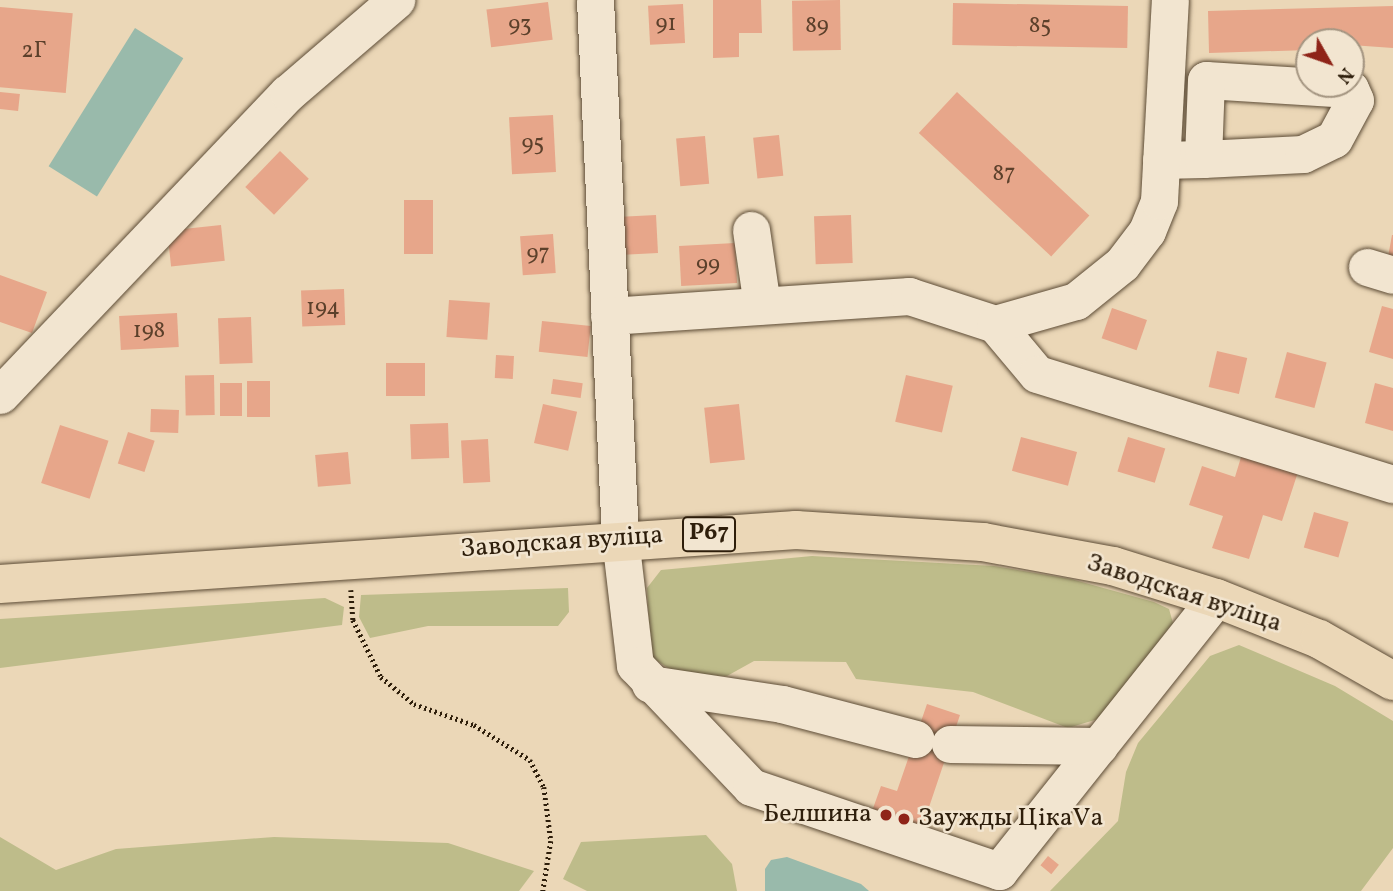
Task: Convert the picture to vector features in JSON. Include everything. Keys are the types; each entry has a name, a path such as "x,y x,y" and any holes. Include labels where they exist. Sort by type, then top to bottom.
{"main road":[{"name":"Заводская вуліца","path":"0,584 620,538 796,530 983,542 1113,566 1216,598 1319,639 1393,681"}],"street":[{"path":"0,395 288,93 396,0"},
{"path":"595,0 620,538 635,665 650,684 751,787 999,870 1216,598"},
{"path":"995,324 1076,301 1122,264 1155,211 1161,160 1170,0"},
{"path":"1161,160 1203,159"},
{"path":"751,230 762,304"},
{"path":"609,316 909,296 995,324 1037,374 1393,484"},
{"path":"650,684 782,704 932,742 1099,746"}],"path":[{"path":"348,559 354,620 381,677 414,704 474,725 530,760 544,787 551,841 543,891"}],"shaded area":[{"path":"135,28 183,58 97,196 49,166"},
{"path":"812,556 994,566 1071,579 1154,602 1169,609 1173,623 1098,719 1068,728 973,692 856,679 846,662 754,661 727,676 679,675 651,657 647,588 661,570"},
{"path":"568,588 569,612 558,626 428,626 370,638 359,617 361,595"},
{"path":"325,598 344,607 342,625 0,668 0,619"},
{"path":"1239,645 1335,686 1393,721 1393,848 1361,891 1050,891 1118,821 1126,772 1138,743 1210,656"},
{"path":"706,835 732,864 737,891 587,891 563,879 581,842"},
{"path":"0,837 56,870 116,849 274,837 448,843 534,871 519,891 0,891"},
{"path":"787,857 861,884 869,891 765,891 765,869 771,860"}],"building":[{"path":"713,0 761,0 762,33 739,33 739,57 713,58"},
{"path":"840,0 841,50 793,51 792,1"},
{"path":"548,2 553,40 491,47 486,10"},
{"path":"953,3 1128,6 1127,48 952,45"},
{"path":"683,4 685,43 650,45 648,6"},
{"path":"1393,6 1393,48 1365,46 1365,28 1295,28 1295,50 1209,53 1208,11"},
{"path":"0,7 73,13 66,93 0,87"},
{"path":"0,92 20,94 18,111 0,109"},
{"path":"957,92 1089,215 1051,256 919,133"},
{"path":"553,115 556,172 512,174 509,117"},
{"path":"779,135 783,176 757,178 753,138"},
{"path":"705,136 709,184 680,186 676,139"},
{"path":"280,151 309,179 274,215 245,187"},
{"path":"404,200 433,200 433,254 404,254"},
{"path":"656,215 658,253 619,255 617,217"},
{"path":"851,215 853,263 816,264 814,216"},
{"path":"221,225 225,261 171,266 167,231"},
{"path":"553,234 556,273 523,275 520,236"},
{"path":"1393,235 1393,258 1388,257"},
{"path":"735,243 737,283 681,286 679,246"},
{"path":"0,275 47,292 32,333 0,322"},
{"path":"344,289 345,325 302,326 301,291"},
{"path":"449,300 490,303 487,340 446,337"},
{"path":"1382,306 1393,309 1393,359 1369,352"},
{"path":"1112,308 1147,320 1137,350 1102,338"},
{"path":"177,313 179,347 121,350 119,316"},
{"path":"251,317 253,363 220,364 218,318"},
{"path":"542,321 591,326 587,357 539,352"},
{"path":"1217,351 1247,358 1239,394 1209,387"},
{"path":"1287,352 1327,363 1314,408 1275,397"},
{"path":"496,355 514,356 513,379 495,378"},
{"path":"386,363 425,363 425,396 386,396"},
{"path":"214,375 215,415 186,416 185,376"},
{"path":"906,375 953,386 942,433 895,422"},
{"path":"553,379 583,383 581,398 551,394"},
{"path":"247,381 270,381 270,417 247,417"},
{"path":"220,383 242,383 242,416 220,416"},
{"path":"1375,383 1393,388 1393,431 1365,423"},
{"path":"543,404 577,412 568,451 534,443"},
{"path":"739,404 745,460 710,463 704,408"},
{"path":"151,409 179,410 178,433 150,432"},
{"path":"448,423 449,458 411,459 410,424"},
{"path":"60,425 109,441 90,499 41,483"},
{"path":"128,432 155,441 144,472 118,463"},
{"path":"1021,437 1077,452 1068,486 1012,471"},
{"path":"1128,437 1165,448 1155,483 1117,471"},
{"path":"488,439 490,482 463,483 461,440"},
{"path":"348,452 351,484 318,487 315,455"},
{"path":"1242,454 1298,472 1282,521 1263,515 1249,559 1212,548 1223,516 1189,505 1202,466 1235,477"},
{"path":"1314,512 1349,522 1338,557 1304,548"},
{"path":"927,704 960,715 921,831 871,814 881,786 897,791"},
{"path":"1048,856 1059,865 1051,874 1040,865"}],"place":[{"name":"Белшина","path":"886,815"},
{"name":"Заужды ЦікаVа","path":"904,819"}]}
